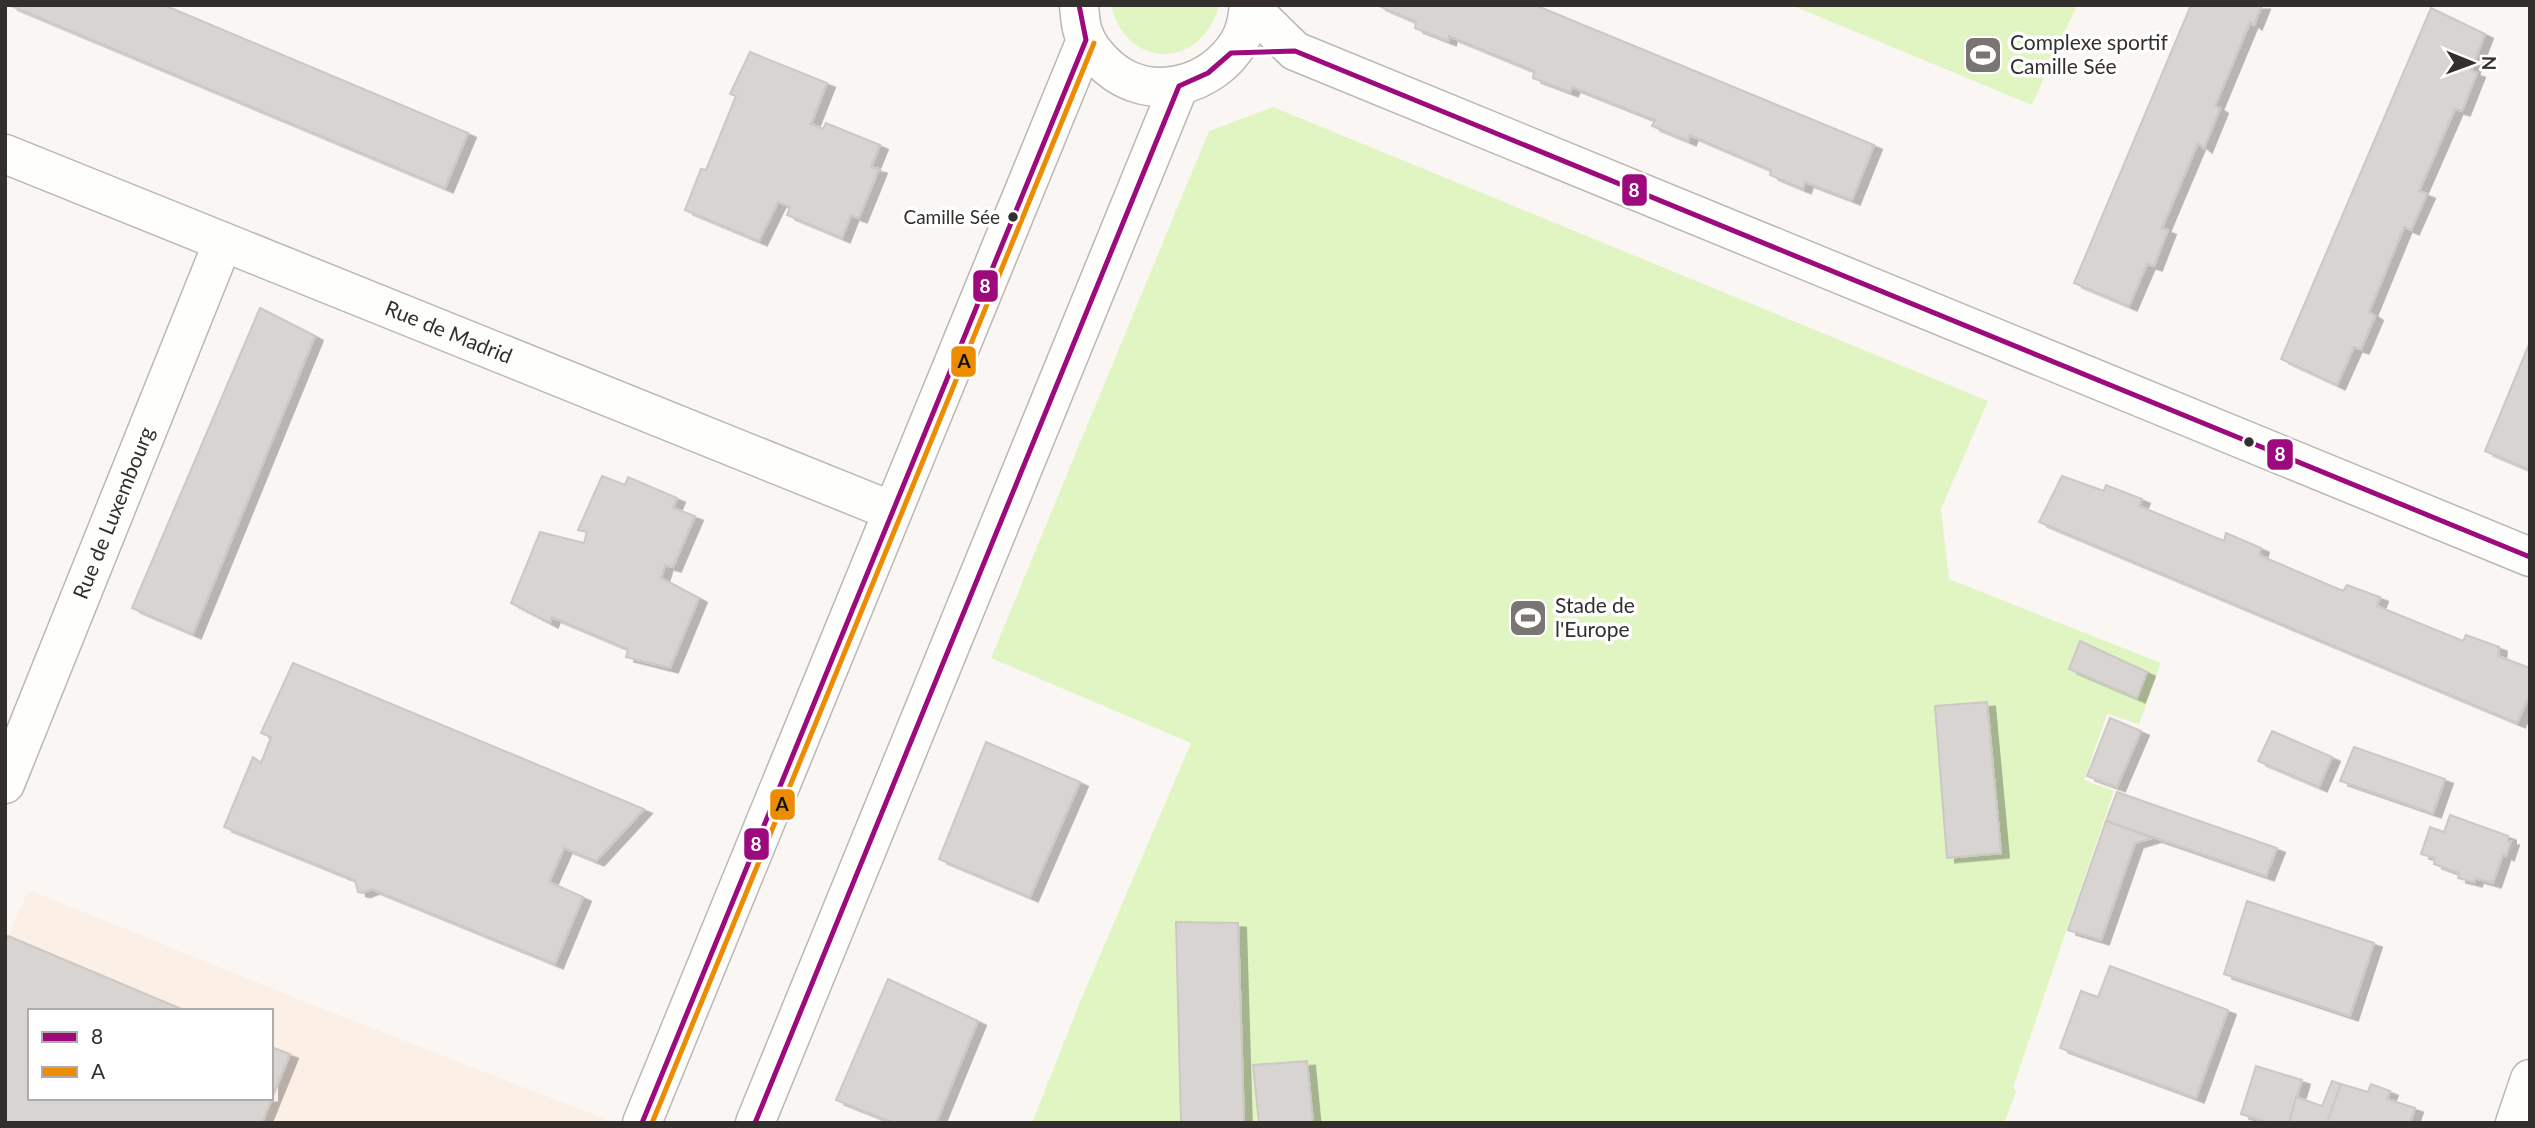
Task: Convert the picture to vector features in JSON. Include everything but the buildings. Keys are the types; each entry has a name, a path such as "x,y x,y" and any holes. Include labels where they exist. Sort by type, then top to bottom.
{"street":[{"path":"1249,6 1295,51 2530,557"},
{"path":"1083,22 1098,58 1114,72 1129,80 1158,87 1179,86 1191,83 1221,66 1241,40 1249,6"},
{"path":"642,1123 892,511 1083,22"},
{"path":"1231,52 1295,51"},
{"path":"755,1123 1179,86"},
{"name":"Rue de Madrid","path":"5,154 892,511"},
{"name":"Rue de Luxembourg","path":"5,784 223,242"},
{"path":"2515,1123 2530,1079"}],"shaded area":[{"path":"29,890 605,1119 603,1123 5,1123 5,941"}],"green space":[{"path":"1111,5 1219,6 1210,27 1197,42 1181,51 1164,54 1147,51 1132,42 1119,26"},
{"name":"Complexe sportif Camille Sée","path":"1791,5 2077,5 2032,105"},
{"name":"Stade de l'Europe","path":"1273,107 1988,401 1941,509 1949,579 2161,663 2139,724 2107,714 2084,780 2114,791 2013,1087 2016,1092 2004,1123 1032,1123 1080,1002 1191,743 991,658 1209,131"}],"transit line":[{"name":"8","path":"642,1123 1086,40 1079,5"},
{"name":"A","path":"652,1123 1094,43"},
{"name":"8","path":"755,1123 1179,86 1208,73 1231,53 1295,51 2530,557"}],"place":[{"name":"Complexe sportif Camille Sée","path":"1983,55"},
{"name":"Camille Sée","path":"1013,217"},
{"name":"Stade de l'Europe","path":"1528,618"}]}
